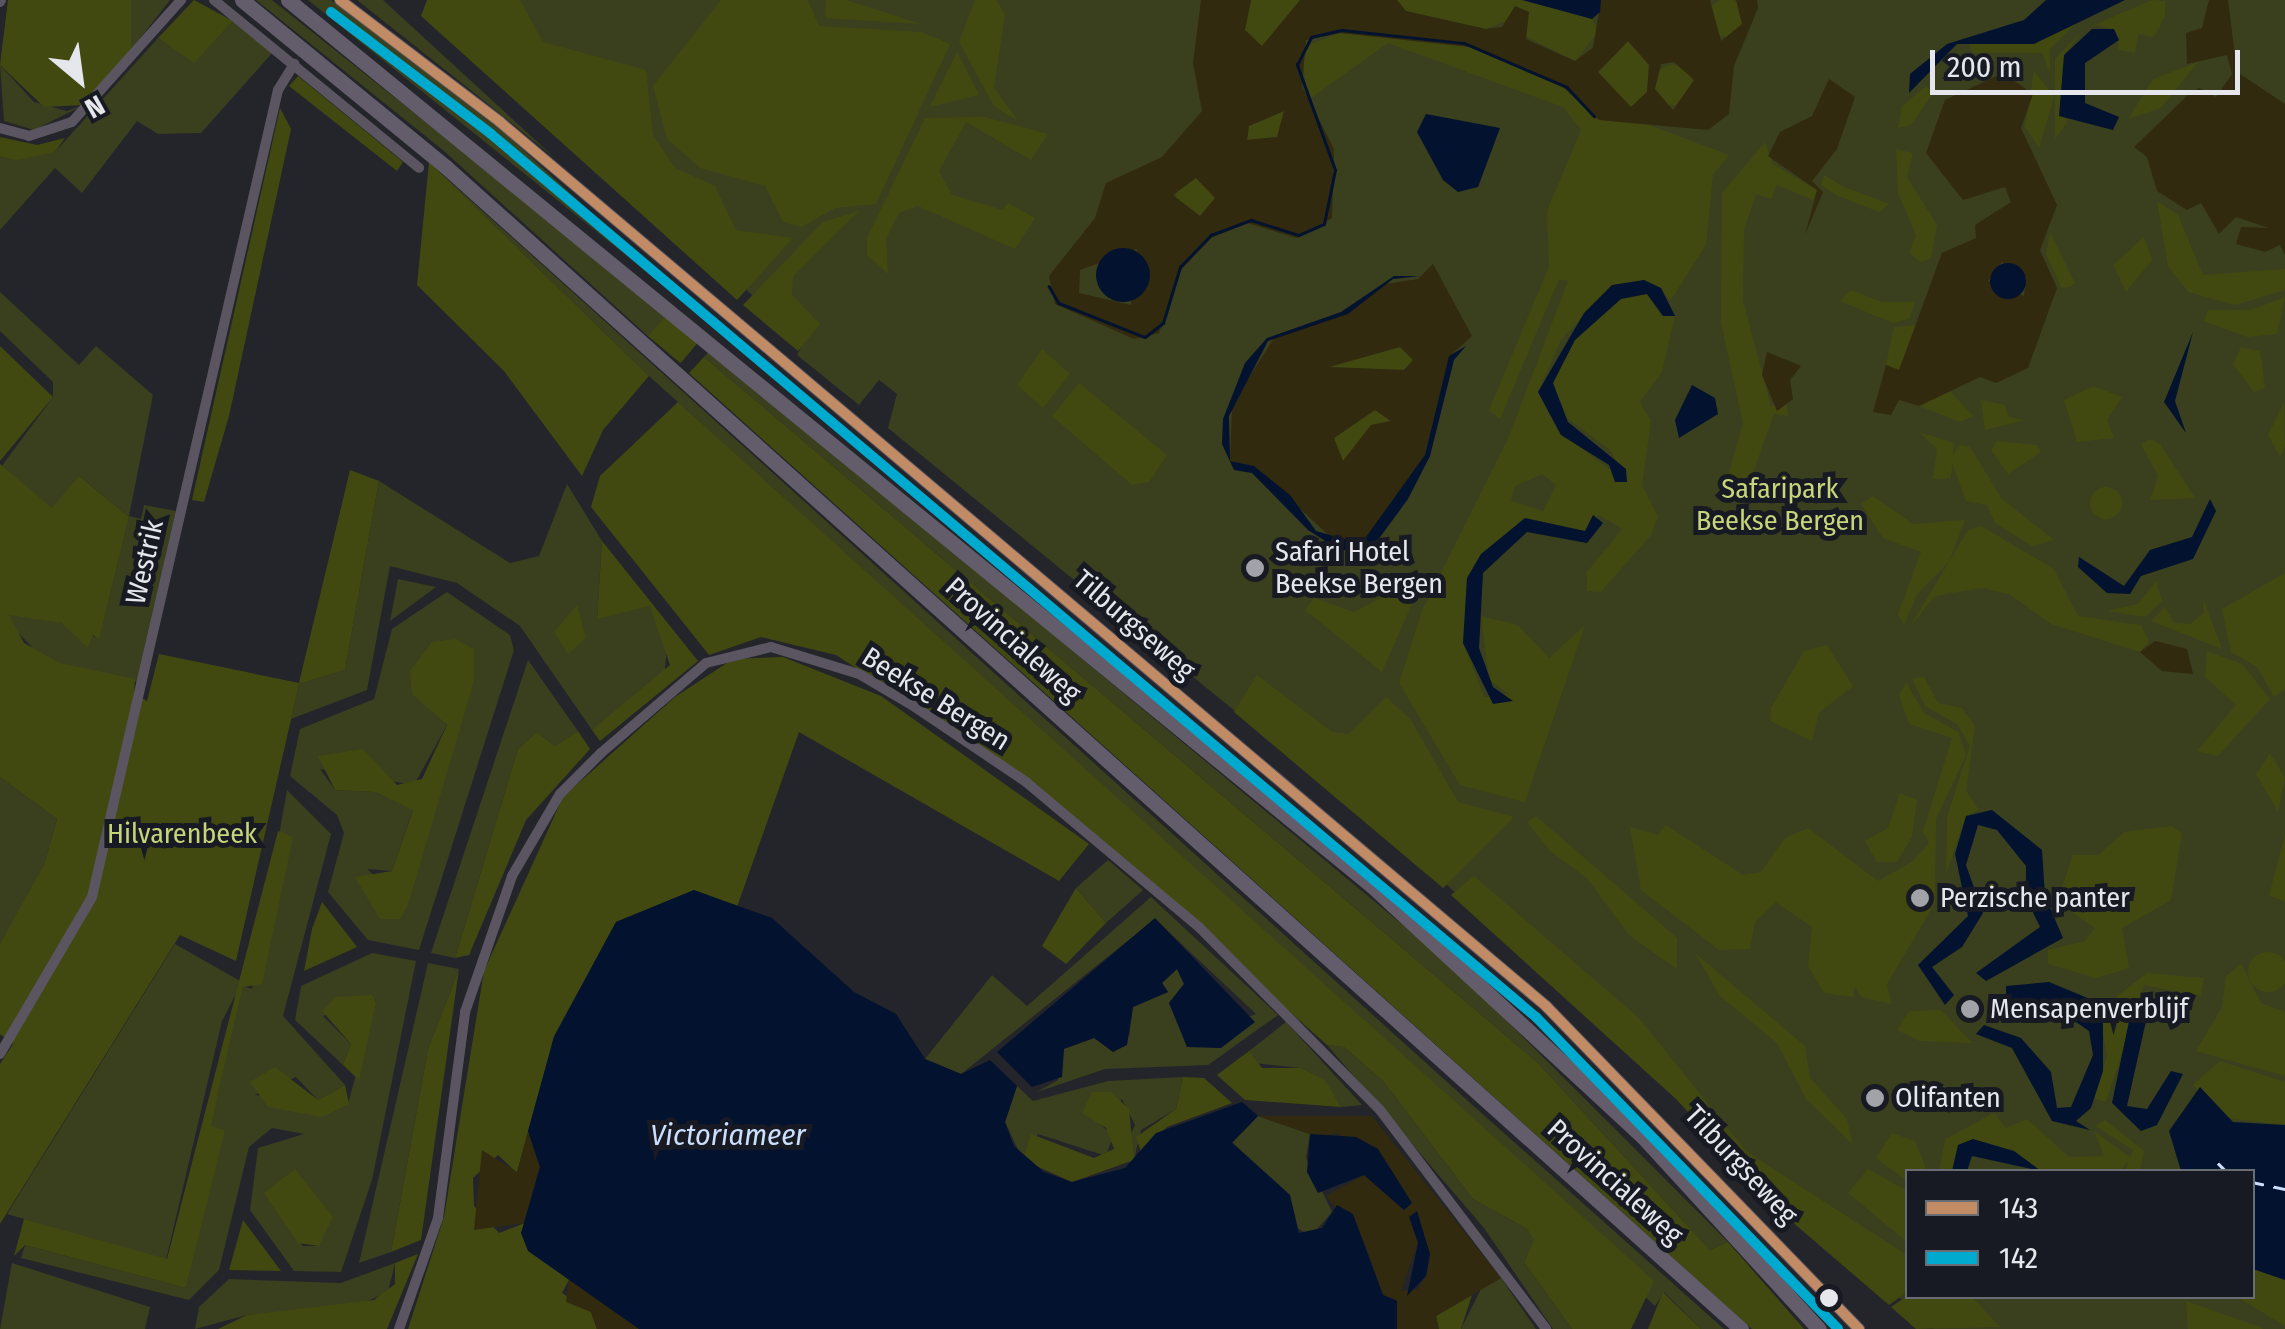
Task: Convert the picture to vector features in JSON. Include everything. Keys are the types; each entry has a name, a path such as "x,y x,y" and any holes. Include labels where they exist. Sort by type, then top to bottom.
{"highway":[{"name":"Provincialeweg","path":"242,0 446,168 1741,1329"},
{"name":"Provincialeweg","path":"288,0 1372,886 1630,1124 1818,1329"}],"street":[{"path":"0,128 29,136 72,122 181,0"},
{"path":"214,0 419,168"},
{"name":"Tilburgseweg","path":"340,0 500,122 1546,1006 1859,1329"},
{"name":"Westrik","path":"0,1054 92,898 278,90 294,64"},
{"name":"Beekse Bergen","path":"400,1329 438,1218 468,998 512,876 560,794 601,753 706,663 772,647 859,674 915,708 1026,782 1199,926 1380,1110 1546,1329"}],"green space":[{"path":"1727,-1 1741,4 1746,18 1741,32 1727,37 1713,32 1708,18 1713,4"},
{"path":"8,0 131,0 131,50 84,105 44,107 0,65"},
{"path":"131,0 170,0 131,50 124,30"},
{"path":"194,0 233,21 194,63 158,38"},
{"path":"256,0 272,0 667,314 649,337 444,151"},
{"path":"308,0 331,0 506,134 713,325"},
{"path":"357,0 383,0 556,159 473,92"},
{"name":"Safaripark Beekse Bergen","path":"427,0 2285,0 2285,1329 1934,1329 1437,876 888,428 897,394 879,380 859,405 797,355 804,342"},
{"path":"427,0 520,0 543,42 646,70 653,135 675,168 715,186 736,230 793,238 737,300 421,16"},
{"path":"721,0 808,0 819,26 922,32 950,44 876,204 835,208 801,227 783,222 765,186 700,168 667,139 653,86"},
{"path":"826,0 846,0 921,24 825,18"},
{"path":"975,0 996,0 1005,14 994,88 1019,122 994,106 959,42"},
{"path":"1251,0 1300,1 1262,46 1245,30"},
{"path":"1397,0 1522,0 1592,19 1598,32 1575,61 1523,35 1529,12 1486,29 1406,11"},
{"path":"2152,0 2165,1 2165,16 2154,37 2138,34 2135,53 2119,50 2114,29 2094,25"},
{"path":"2081,18 2050,49 2050,74 2042,53 1973,53 1967,41 2034,44"},
{"path":"233,21 273,52 201,133 158,134 137,121 82,193 55,168 0,230 0,156 55,152 158,38 194,62"},
{"path":"2083,30 2064,55 2067,123 2055,139 2055,59"},
{"path":"1340,33 1470,47 1563,87 1599,120 1649,125 1729,155 1713,175 1706,245 1670,301 1661,288 1612,285 1561,340 1538,392 1558,431 1627,482 1610,450 1562,414 1553,383 1575,340 1620,299 1647,294 1660,314 1675,316 1662,372 1640,402 1651,421 1642,485 1658,517 1651,535 1601,592 1587,591 1587,572 1622,529 1599,515 1585,531 1520,521 1467,578 1463,643 1484,697 1509,694 1489,680 1481,616 1518,625 1549,658 1585,625 1525,802 1460,785 1399,683 1422,611 1508,439 1568,281 1559,279 1500,419 1489,410 1549,267 1547,211 1581,130 1563,107 1388,43 1308,100 1301,48","holes":["1542,474 1556,485 1543,511 1511,501 1515,486"]},
{"path":"1628,41 1649,65 1647,92 1631,107 1598,73"},
{"path":"957,52 979,95 930,107"},
{"path":"2198,62 2161,108 2128,119 2153,79"},
{"path":"0,65 34,102 67,111 84,105 34,130 4,121"},
{"path":"1673,65 1687,71 1693,85 1687,99 1673,105 1659,99 1653,85 1659,71"},
{"path":"2034,71 2054,97 2039,148 2025,127"},
{"path":"298,76 403,162 397,171 289,86"},
{"path":"1926,86 1933,93 1911,125 1898,128 1902,106"},
{"path":"280,108 291,129 229,416 204,502 192,500"},
{"path":"1284,111 1277,137 1247,140 1249,126"},
{"path":"985,117 1048,134 1031,160 966,122 939,171 952,195 1003,210 1008,203 1035,218 1015,249 918,206 899,213 886,239 888,274 867,255 867,238 925,118"},
{"path":"0,137 37,145 65,138 55,152 17,160 0,156"},
{"path":"1765,142 1773,164 1817,190 1813,200 1777,185 1771,199 1756,194 1744,230 1743,301 1771,406 1787,403 1788,416 1774,414 1748,487 1731,497 1725,486 1743,423 1721,323 1722,193"},
{"path":"1896,149 1913,153 1907,177 1937,225 1931,258 1920,262 1909,253 1916,235 1898,193"},
{"path":"429,162 649,376 603,430 582,476 504,371 417,285"},
{"path":"434,167 1724,1329 1701,1329 1664,1292 1655,1306 1642,1294 1653,1281 649,376"},
{"path":"1824,175 1889,204 1879,212 1836,195 1821,185"},
{"path":"1195,178 1209,183 1214,197 1209,211 1195,216 1181,211 1176,197 1181,183"},
{"path":"2157,201 2178,215 2203,275 2285,269 2285,290 2235,305 2188,292 2168,266"},
{"path":"859,211 793,276 792,295 820,324 798,351 743,305 823,222"},
{"path":"2050,232 2075,283 2070,287 2061,288 2046,254"},
{"path":"2144,237 2152,260 2126,292 2113,265"},
{"path":"1851,290 1882,302 1915,302 1909,319 1893,323 1840,301"},
{"path":"0,292 79,365 96,346 153,395 129,516 141,519 144,505 176,511 137,682 53,669 5,619 21,606 99,639 129,517 79,476 55,511 1,467 53,397 53,382 0,331"},
{"path":"2285,297 2277,334 2247,337 2204,321 2208,310 2251,310"},
{"path":"667,314 699,341 681,363 648,336"},
{"path":"1916,325 1899,370 1886,365 1894,327"},
{"path":"0,346 53,397 0,461"},
{"path":"1400,347 1413,360 1404,370 1329,367"},
{"path":"2241,347 2260,351 2265,388 2254,392 2233,364"},
{"path":"1042,349 1070,374 1043,408 1017,385"},
{"path":"710,350 1451,965 1728,1242 1710,1250 1537,1062 704,357"},
{"path":"704,357 1537,1062 1710,1250 1728,1242 1804,1329 1752,1329 689,373"},
{"path":"1079,383 1167,455 1149,482 1132,485 1052,416"},
{"path":"2093,386 2122,397 2107,420 2114,438 2077,442 2064,400"},
{"path":"1950,391 1973,416 1960,422 1919,406"},
{"path":"1981,400 2005,405 2009,417 2025,420 1985,430"},
{"path":"678,402 1654,1281 1631,1329 1572,1329 1524,1262 1534,1240 1527,1229 1473,1199 1383,1081 1344,1047 1327,1045 1038,786 836,655 761,637 709,655 591,507 600,476"},
{"path":"2284,403 2285,446 2280,457 2268,435"},
{"path":"1375,410 1391,421 1371,425 1343,461 1334,438"},
{"path":"1919,432 1954,443 1951,478 1933,479 1937,449"},
{"path":"2150,439 2160,444 2195,498 2150,500 2158,476 2141,444"},
{"path":"1997,441 2037,445 2041,452 2008,474 1991,450"},
{"path":"1959,445 1970,447 2002,499 2054,540 2032,546 1995,523 1987,505 1966,501 1951,460"},
{"name":"Hilvarenbeek","path":"0,464 52,508 79,476 129,517 99,640 93,635 88,648 62,623 9,615 24,643 60,663 135,679 134,694 147,701 159,654 299,683 350,470 379,481 345,670 299,684 236,961 180,935 0,1224 0,1064 13,1044 0,1034 0,944 44,865 57,819 0,777"},
{"path":"379,481 510,563 539,556 567,484 602,541 597,618 650,606 668,639 664,677 592,730 520,626 457,583 390,566 367,690 291,719 299,684 345,670"},
{"path":"2106,487 2117,492 2122,503 2117,514 2106,519 2095,514 2090,503 2095,492"},
{"path":"1873,496 1913,524 1965,520 1949,562 1917,594 1904,625 1898,614 1921,552 1883,538 1861,504"},
{"path":"1981,526 2054,569 2078,616 2141,625 2149,642 2140,652 2051,624 2009,594 1981,588 1935,596 1910,627 1968,530"},
{"path":"602,541 698,661 600,741 592,730 670,665 650,606 597,619"},
{"path":"2285,573 2285,689 2274,697 2257,667 2231,652 2222,609"},
{"path":"398,579 436,587 390,621"},
{"path":"2156,581 2162,601 2145,617 2107,611 2138,604"},
{"path":"1400,588 1416,594 1382,672 1305,610 1314,598 1354,612"},
{"path":"447,592 510,635 514,650 419,950 368,940 328,892 344,833 337,815 290,776 300,729 374,699 392,629","holes":["474,681 408,905 367,869 392,871 413,809 375,792 335,790 320,769 414,785 447,725 435,714"]},
{"path":"2203,598 2222,649 2151,621 2165,607 2174,623 2190,624 2204,613"},
{"path":"577,605 586,638 568,654 554,632"},
{"path":"455,639 474,649 474,681 408,905 400,919 380,919 355,877 392,871 413,810 375,792 335,790 318,756 363,749 397,785 422,779 447,725 412,694 410,671 432,642"},
{"path":"1827,645 1853,686 1819,713 1812,741 1770,721 1771,708 1804,651"},
{"path":"2207,651 2242,664 2270,699 2218,756 2197,751 2236,705 2205,677"},
{"path":"783,657 881,696 1089,844 1059,881 799,732 737,907 694,890 616,922 554,1036 517,1173 498,1155 473,1178 474,1206 499,1233 525,1223 521,1233 569,1280 562,1293 591,1312 597,1329 408,1329 444,1217 484,971 563,797 675,697 733,659"},
{"path":"528,660 578,731 555,746 537,732 518,749 455,958 431,953"},
{"path":"1257,675 1332,732 1349,734 1386,697 1411,720 1458,802 1514,817 1443,888 1234,712"},
{"path":"1924,677 1938,703 1962,708 1975,726 1966,791 1979,810 1966,816 1946,874 1947,817 1970,746 1957,724 1925,706 1912,678"},
{"path":"1906,682 1924,713 1958,732 1966,755 1936,819 1935,903 1887,984 1891,1004 1861,997 1855,986 1853,997 1824,993 1808,966 1812,927 1776,902 1755,922 1750,949 1719,950 1641,890 1630,827 1658,835 1666,825 1743,875 1761,872 1785,838 1808,828 1878,881 1913,861 1929,843 1923,831 1952,738 1909,724 1899,695"},
{"path":"578,731 590,749 526,820 469,955 455,958 518,749 537,732 555,746"},
{"path":"2270,753 2285,778 2278,812 2256,774"},
{"path":"0,777 57,819 42,873 0,944"},
{"path":"287,790 331,834 283,1016 345,1085 318,1100 296,1077 255,1095 348,1104 376,1001 373,995 323,1016 351,1044 343,1065 295,1020 301,986 372,953 416,961 372,1180 341,1272 294,1271 250,1210 258,1148 304,1134 272,1128 249,1147 219,1270 189,1300 21,1258 25,1245 186,1288 224,1130 210,1126 243,986 252,989","holes":["295,1169 319,1246 302,1246"]},
{"path":"1900,793 1917,800 1912,837 1897,862 1877,862 1865,841 1888,828"},
{"path":"1536,816 1677,938 1677,969 1630,936 1587,878 1551,852 1527,822"},
{"path":"2171,826 2182,833 2171,900 2122,928 2129,968 2096,978 2048,964 2048,950 2085,941 2095,928 2057,902 2073,855 2098,855 2124,832"},
{"path":"278,831 293,837 262,984 243,987 211,1126 225,1130 186,1288 25,1245 14,1256 24,1219 167,1259"},
{"path":"2285,835 2285,902 2269,895"},
{"path":"1108,860 1143,890 1106,923 1076,888"},
{"path":"1474,876 1638,1017 1747,1152 1905,1254 1905,1293 1889,1305 1776,1208 1676,1099 1451,895"},
{"path":"1076,888 1106,923 1066,964 1042,946"},
{"path":"1151,897 1278,1015 1208,1065 1105,1069 1037,1092 1058,1080 1064,1048 1094,1038 1113,1051 1129,1036 1133,1007 1168,992 1162,983 1177,969 1184,984 1169,1003 1186,1040 1256,1014 1155,919 961,1074 925,1059 992,975 1027,1006"},
{"path":"322,902 357,947 304,971 312,929"},
{"path":"175,944 242,982 222,1021 166,1260 7,1214"},
{"path":"1695,953 1805,1046 1810,1078 1847,1119 1853,1145 1806,1099 1777,1043 1720,996"},
{"path":"2260,953 2276,953 2286,963 2286,981 2276,991 2260,991 2249,980 2249,964"},
{"path":"428,963 459,969 428,1049 391,1252 359,1263"},
{"path":"2241,964 2261,1003 2285,1012 2285,1076 2196,1051 2222,1007 2226,976"},
{"path":"459,969 421,1240 391,1252 428,1049"},
{"path":"2147,973 2204,978 2201,996 2144,985 2106,1102 2094,1098 2107,1056 2099,1010"},
{"path":"373,995 376,1002 359,1080 343,1065 351,1044 322,1011 336,997"},
{"path":"1941,1010 1972,1043 1919,1041 1897,1030 1909,1011"},
{"path":"1286,1022 1362,1105 1341,1107 1324,1080 1301,1068 1254,1063 1249,1051"},
{"path":"1327,1045 1344,1047 1383,1081 1473,1199 1527,1229 1535,1240 1524,1262 1572,1329 1553,1329 1484,1228"},
{"path":"1249,1051 1262,1068 1301,1068 1325,1080 1341,1107 1245,1100 1217,1075"},
{"path":"2220,1061 2285,1082 2285,1125 2226,1118 2193,1085"},
{"path":"275,1067 318,1100 345,1085 349,1104 322,1117 268,1107 250,1082"},
{"path":"1183,1077 1176,1109 1141,1130 1134,1160 1126,1144 1135,1125 1122,1099 1098,1122 1113,1136 1106,1156 1038,1134 1023,1160 1005,1122 1017,1086 1033,1101 1108,1081"},
{"path":"1183,1077 1204,1078 1232,1103 1167,1127 1141,1152 1136,1137 1176,1109"},
{"path":"1092,1092 1111,1092 1129,1109 1134,1160 1072,1182 1023,1160 1031,1134 1094,1158 1114,1149 1106,1128 1082,1113"},
{"path":"1994,1113 2006,1128 2027,1119 2069,1157 2104,1156 2094,1131 2131,1158 2122,1169 2037,1169 1973,1139 1958,1145 1952,1169 1939,1169 1945,1139"},
{"path":"1258,1116 1310,1134 1306,1158 1332,1212 1311,1236 1294,1226 1290,1195 1232,1142"},
{"path":"2105,1120 2144,1151 2140,1169 2126,1169 2133,1150 2095,1126"},
{"path":"1892,1133 1915,1141 1926,1169 1905,1169 1905,1180 1876,1158"},
{"path":"295,1169 333,1217 319,1246 298,1243 264,1193"},
{"path":"1868,1169 1905,1190 1905,1240 1848,1193"},
{"path":"243,1220 281,1271 229,1270"},
{"path":"418,1254 387,1329 218,1329 247,1315 374,1300 395,1284 395,1263"},
{"path":"12,1263 150,1307 145,1329 0,1329"},
{"path":"395,1263 388,1292 349,1309 247,1315 195,1329 199,1307 229,1279 341,1283"},
{"path":"2255,1270 2285,1280 2285,1326 2240,1299 2255,1299"},
{"path":"1501,1278 1536,1329 1461,1329 1481,1289"},
{"path":"1663,1292 1674,1303 1701,1329 1648,1329"},
{"path":"1472,1295 1461,1329 1439,1329 1436,1316"},
{"path":"1905,1297 1974,1299 2000,1327 1916,1329 1891,1307"},
{"path":"2186,1301 2260,1327 2263,1329 2188,1329"}],"sand":[{"path":"1201,0 1251,0 1245,30 1262,46 1300,0 1397,0 1406,11 1486,29 1502,27 1515,6 1529,12 1526,39 1575,61 1593,48 1601,0 1710,0 1721,41 1742,24 1736,0 1757,0 1758,8 1734,66 1729,114 1708,130 1599,120 1563,87 1470,47 1340,33 1306,40 1302,86 1334,149 1332,218 1297,238 1247,223 1211,238 1180,271 1159,333 1134,339 1055,304 1049,276 1095,218 1106,183 1162,157 1202,111 1193,63","holes":["1628,41 1649,65 1647,92 1631,107 1598,72","1674,62 1694,80 1673,110 1655,89 1661,64","1284,111 1277,137 1247,140 1249,126","1196,178 1215,198 1200,216 1173,195","1137,249 1131,305 1079,293 1080,270"]},
{"path":"2209,0 2228,0 2237,72 2285,104 2285,255 2280,245 2265,252 2236,244 2241,227 2269,228 2236,217 2219,234 2201,203 2187,210 2157,191 2147,157 2134,147 2188,95 2199,88 2216,97 2232,74 2227,55 2187,64 2186,33 2202,28"},
{"path":"2003,73 2033,94 2021,128 2057,205 2040,250 2057,288 2028,368 1996,383 1980,377 1919,406 1899,400 1891,415 1873,412 1886,365 1899,370 1942,253 1976,238 1975,225 2011,202 2005,187 1963,200 1926,153 1945,100","holes":["2002,262 2026,277 2024,296 1988,281"]},
{"path":"1829,79 1855,97 1837,149 1812,181 1823,192 1805,235 1817,190 1768,156 1780,132 1812,116"},
{"path":"1433,264 1472,336 1449,357 1425,455 1404,494 1361,544 1337,543 1254,466 1230,461 1232,404 1276,335 1348,314 1385,284 1418,279","holes":["1400,347 1413,360 1404,370 1329,367","1375,410 1391,421 1371,425 1343,461 1334,438"]},
{"path":"1767,352 1801,366 1790,380 1793,399 1777,411 1762,375"},
{"path":"2155,641 2187,649 2193,674 2162,671 2140,652"},
{"path":"1258,1116 1372,1116 1501,1278 1436,1316 1439,1329 1397,1329 1395,1299 1383,1295 1364,1242 1326,1196 1364,1175 1403,1209 1412,1203 1392,1174 1337,1133 1318,1137","holes":["1412,1221 1430,1254 1427,1273 1418,1289 1401,1291 1418,1242"]},
{"path":"528,1131 540,1167 525,1223 474,1230 482,1150 517,1172"},
{"path":"569,1280 631,1318 639,1329 597,1329 591,1312 566,1302"}],"water":[{"path":"1522,0 1601,0 1600,12 1592,19"},
{"path":"2046,0 2125,0 2034,44 1957,44 1909,93 1910,74 1947,44 2024,20"},
{"path":"2092,29 2114,29 2119,40 2085,63 2085,103 2119,117 2113,130 2059,116 2064,55"},
{"path":"1426,114 1500,128 1478,187 1458,192 1443,180 1417,132"},
{"path":"1123,248 1142,256 1150,275 1142,294 1123,302 1104,294 1096,275 1104,256"},
{"path":"2008,263 2021,268 2026,281 2021,294 2008,299 1995,294 1990,281 1995,268"},
{"path":"1394,276 1420,276 1393,279 1348,314 1268,341 1229,416 1230,461 1254,466 1290,495 1316,531 1361,544 1425,455 1449,356 1466,346 1454,360 1430,456 1408,499 1378,540 1341,551 1308,530 1252,473 1234,470 1222,444 1223,419 1245,363 1267,338 1341,312"},
{"path":"1644,280 1661,288 1675,316 1663,316 1647,294 1621,299 1575,340 1553,383 1568,422 1626,469 1627,482 1615,482 1609,465 1561,435 1538,392 1584,313 1612,285"},
{"path":"2193,332 2175,401 2186,433 2164,402"},
{"path":"1692,385 1715,398 1718,414 1679,438 1675,420"},
{"path":"2210,499 2216,511 2193,559 2141,576 2130,594 2107,593 2078,567 2079,557 2124,586 2150,550 2192,537"},
{"path":"1593,515 1603,523 1587,543 1527,532 1483,573 1479,648 1493,687 1513,701 1493,704 1463,643 1467,578 1481,554 1525,518 1585,531"},
{"path":"1992,810 2042,850 2045,896 2063,938 1986,981 1976,973 2040,927 2026,898 2026,866 1997,830 1978,825 1966,865 1983,913 1962,947 1932,967 1954,995 1945,1005 1918,965 1968,916 1955,854 1966,816"},
{"name":"Victoriameer","path":"694,890 772,918 854,992 896,1014 925,1059 961,1074 990,1060 1017,1086 1005,1122 1014,1146 1044,1172 1072,1182 1125,1168 1156,1133 1242,1102 1258,1116 1232,1143 1290,1195 1299,1233 1322,1228 1337,1205 1353,1214 1383,1295 1397,1301 1397,1329 639,1329 528,1251 521,1233 540,1167 528,1131 554,1037 616,922"},
{"path":"1155,918 1255,1022 1221,1048 1187,1047 1169,1003 1184,984 1177,969 1162,983 1168,992 1133,1007 1127,1045 1113,1052 1094,1038 1064,1049 1062,1077 1032,1087 997,1052"},
{"path":"2049,982 2090,999 2103,1022 2103,1071 2091,1108 2076,1121 2090,1130 2052,1121 2012,1048 1976,1034 1984,1025 2021,1038 2051,1072 2057,1108 2071,1107 2093,1055 2089,1031 2049,1003 2006,999 2006,986"},
{"path":"2133,1002 2146,1021 2127,1106 2147,1109 2171,1071 2183,1074 2157,1125 2141,1131 2112,1103"},
{"path":"2200,1087 2233,1122 2285,1125 2285,1280 2255,1270 2255,1169 2180,1169 2169,1131"},
{"path":"1310,1134 1356,1137 1378,1149 1412,1203 1404,1210 1364,1175 1318,1193 1307,1172"},
{"path":"1973,1139 2014,1151 2038,1169 1972,1156 1968,1169 1952,1169 1958,1145"},
{"path":"1417,1211 1430,1254 1426,1276 1407,1296 1418,1243 1409,1217"}],"waterway":[{"path":"1049,286 1059,303 1145,337 1163,323 1180,267 1211,235 1251,220 1299,235 1324,224 1335,170 1297,65 1311,37 1342,30 1464,43 1567,87 1594,116"}],"ferry route":[{"path":"2218,1163 2224,1169"},
{"path":"2255,1183 2285,1189"}],"transit line":[{"name":"143","path":"340,0 500,122 1546,1006 1859,1329"},
{"name":"142","path":"331,12 491,134 1536,1017 1838,1329"}],"place":[{"name":"Safari Hotel Beekse Bergen","path":"1255,568"},
{"name":"Perzische panter","path":"1920,898"},
{"name":"Mensapenverblijf","path":"1970,1009"},
{"name":"Olifanten","path":"1875,1098"}]}
